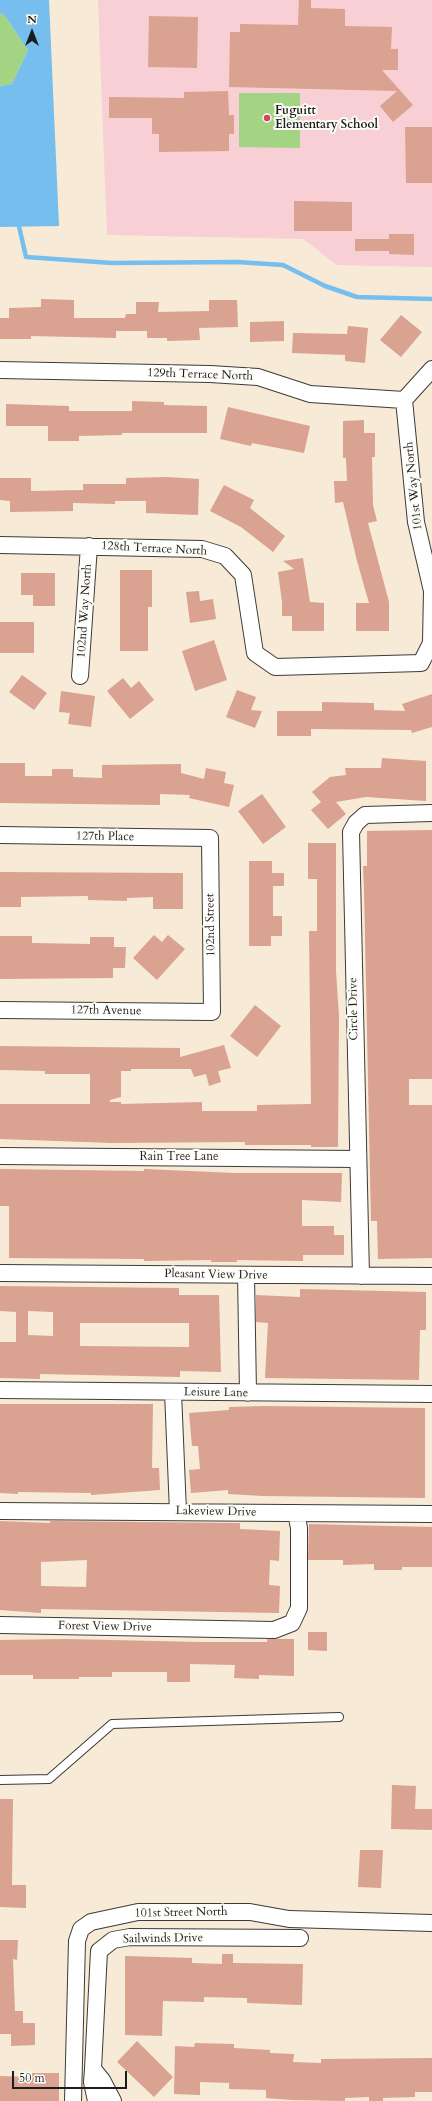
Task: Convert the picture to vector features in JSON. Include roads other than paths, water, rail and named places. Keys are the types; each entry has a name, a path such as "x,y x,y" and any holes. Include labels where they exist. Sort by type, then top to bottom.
{"street":[{"path":"404,400 432,369"},
{"name":"129th Terrace North","path":"0,370 210,374 258,377 310,394 404,400"},
{"name":"101st Way North","path":"404,400 416,522 432,591 431,643"},
{"name":"128th Terrace North","path":"0,545 89,546 202,550 225,556 243,575 255,653 275,667 421,663 431,643"},
{"name":"102nd Way North","path":"80,676 89,546"},
{"name":"Circle Drive","path":"361,1276 351,832 356,823 365,815 432,813"},
{"name":"127th Place","path":"0,835 210,838"},
{"name":"102nd Street","path":"210,838 212,1012"},
{"name":"127th Avenue","path":"0,1010 212,1012"},
{"name":"Rain Tree Lane","path":"0,1156 358,1159"},
{"name":"Pleasant View Drive","path":"0,1273 432,1276"},
{"path":"246,1275 248,1393"},
{"name":"Leisure Lane","path":"0,1390 432,1394"},
{"path":"173,1392 178,1512"},
{"name":"Lakeview Drive","path":"0,1510 432,1514"},
{"name":"Forest View Drive","path":"0,1625 274,1630 292,1623 299,1608 299,1528 296,1513"},
{"name":"101st Street North","path":"73,2101 77,1941 81,1929 91,1922 138,1912 250,1912 289,1919 432,1923"},
{"name":"Sailwinds Drive","path":"96,2101 92,2082 99,1951 113,1940 130,1937 300,1938"},
{"path":"93,2069 102,2080 113,2101"}],"lane":[{"path":"0,1780 49,1779 112,1724 339,1717"}],"water":[{"path":"0,0 49,0 59,226 0,227 0,86 12,84 28,50 5,16 0,13"}],"waterway":[{"path":"18,222 26,257 112,263 237,262 283,265 325,286 357,297 432,299"}],"place":[{"name":"Fuguitt Elementary School","path":"267,118"}]}
